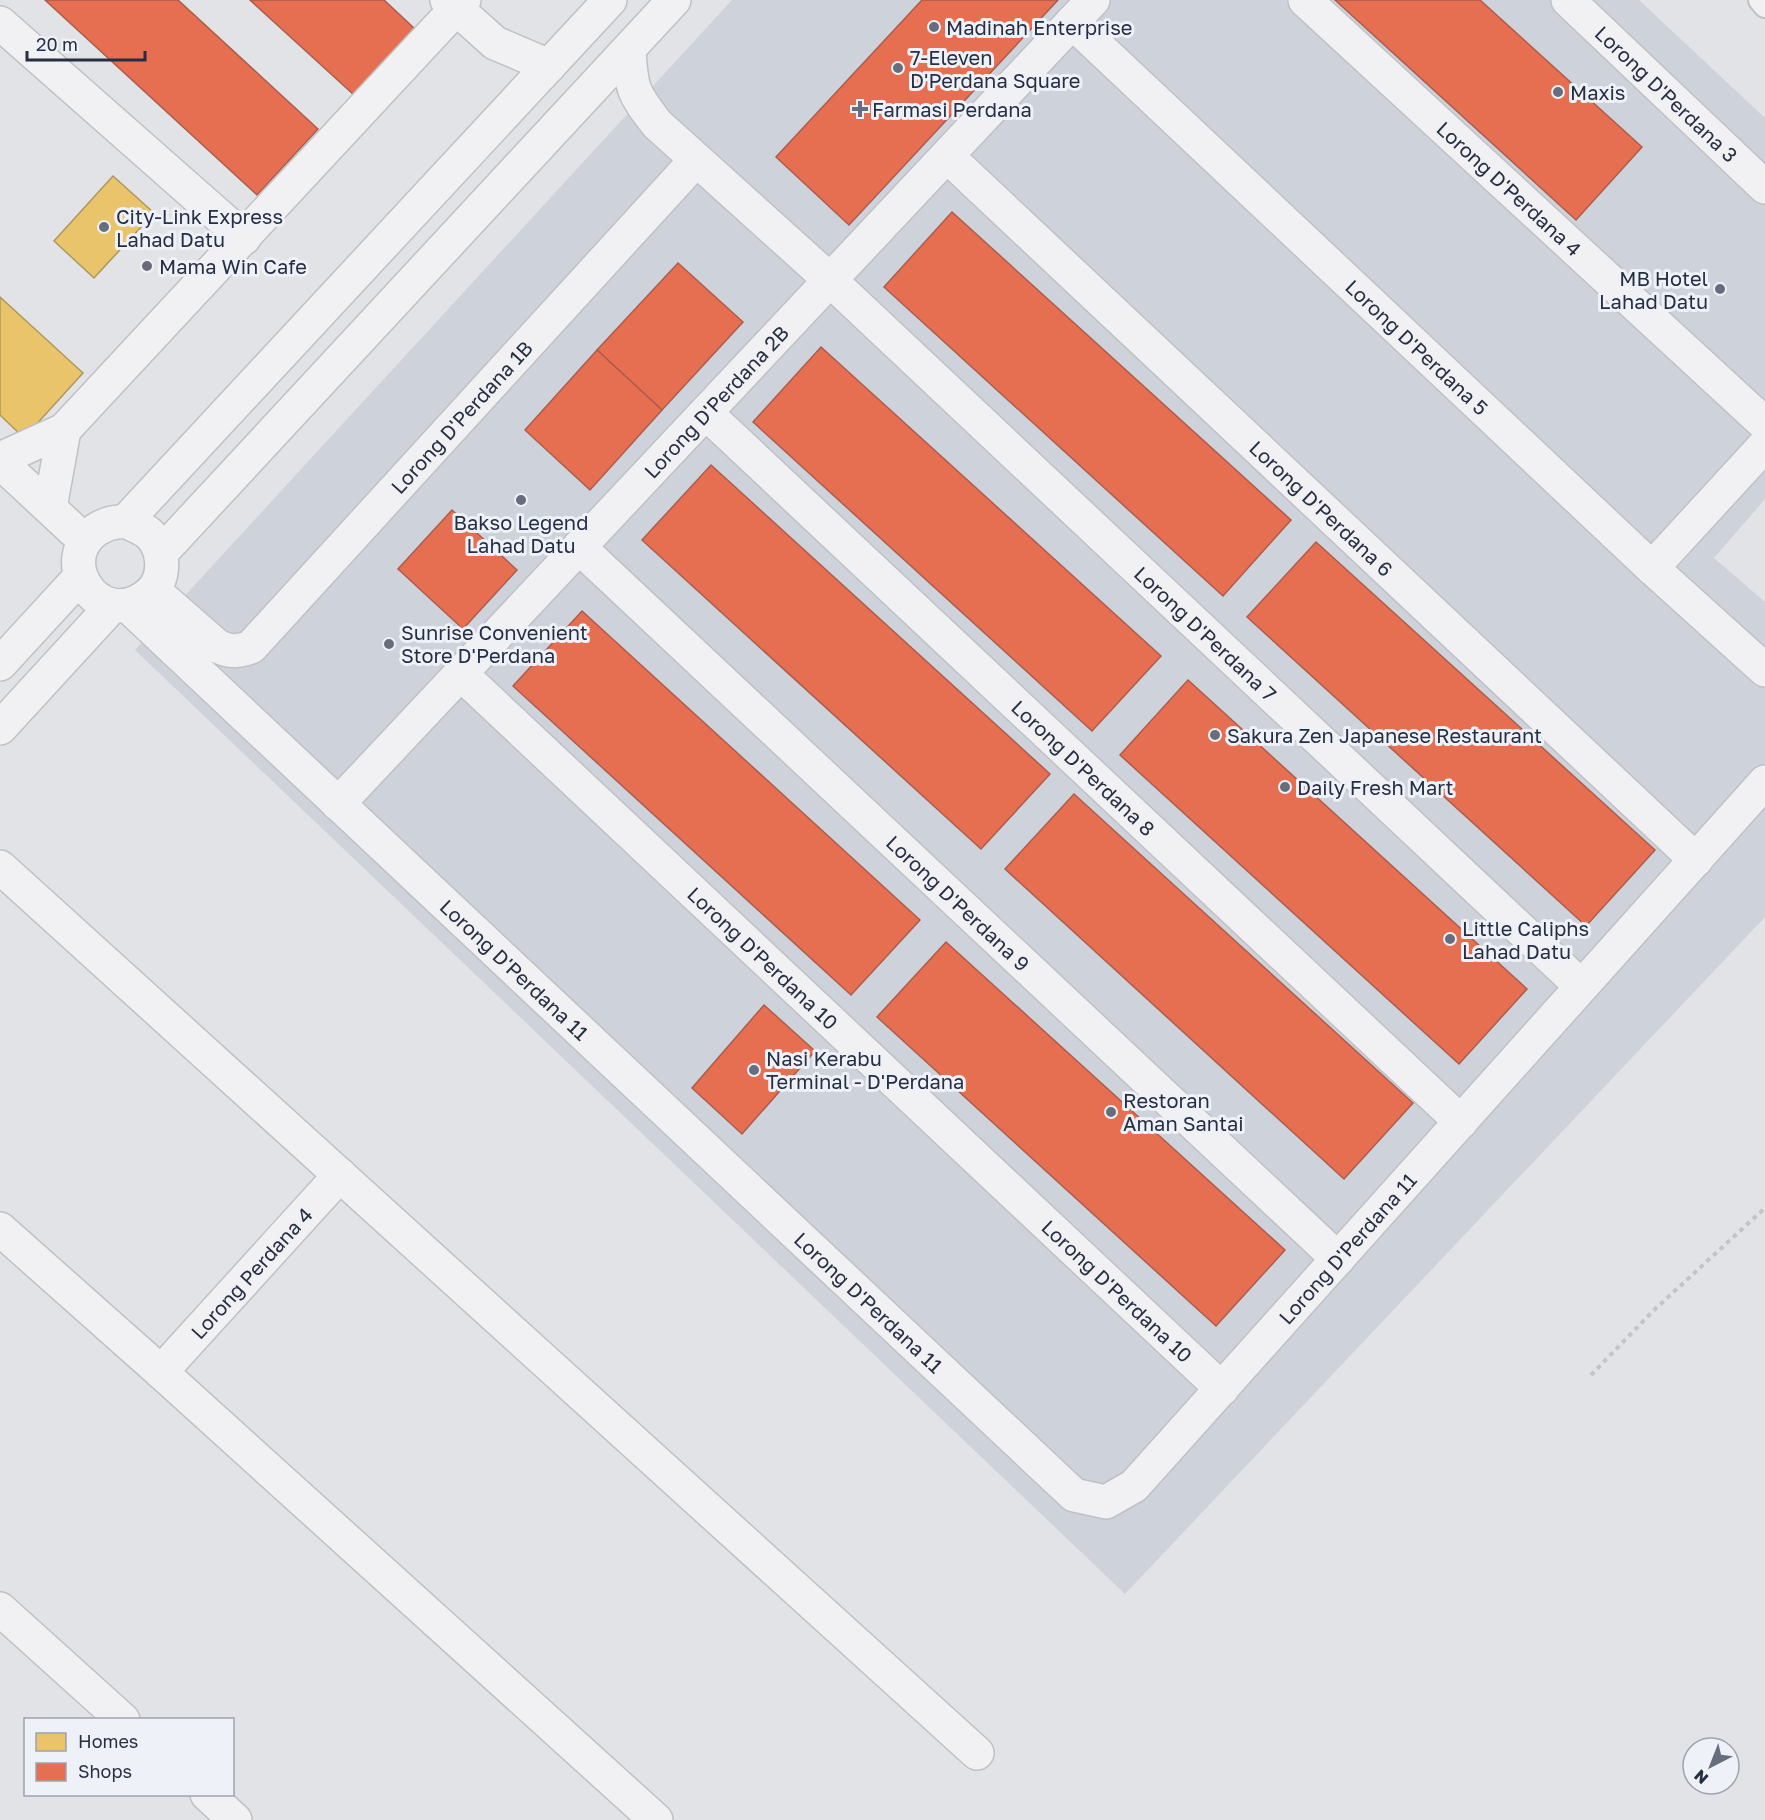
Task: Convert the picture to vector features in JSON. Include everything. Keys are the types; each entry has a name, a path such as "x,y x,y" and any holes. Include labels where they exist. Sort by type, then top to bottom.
{"street":[{"path":"126,521 610,0"},
{"path":"162,552 674,0"},
{"name":"Lorong D'Perdana 4","path":"1305,0 1765,424"},
{"name":"Lorong D'Perdana 3","path":"1568,0 1765,187"},
{"path":"85,541 0,460 64,430 244,238 456,3 495,43 549,66"},
{"name":"Lorong D'Perdana 2B","path":"338,804 1083,11"},
{"name":"Lorong D'Perdana 5","path":"1083,11 1652,568 1765,670"},
{"path":"0,23 244,238"},
{"name":"Lorong D'Perdana 7","path":"629,49 631,80 637,98 657,124 830,280 1581,986"},
{"name":"Lorong D'Perdana 6","path":"947,156 1696,860"},
{"name":"Lorong D'Perdana 1B","path":"131,600 227,651 239,651 251,647 696,160"},
{"name":"Lorong D'Perdana 8","path":"706,413 1461,1122"},
{"path":"50,508 64,430"},
{"path":"1652,568 1765,445"},
{"path":"0,728 161,572 162,552 148,533 126,521 109,523 95,531 85,541 78,558 80,577 92,596 131,600"},
{"name":"Lorong D'Perdana 9","path":"579,547 1338,1259"},
{"path":"0,664 80,577"},
{"name":"Lorong D'Perdana 11","path":"131,600 338,804 1074,1495 1106,1502 1134,1486 1765,782"},
{"name":"Lorong D'Perdana 10","path":"460,673 1222,1389"},
{"path":"0,867 977,1753"},
{"name":"Lorong Perdana 4","path":"161,1372 340,1175"},
{"path":"0,1229 656,1820"},
{"path":"0,1609 122,1718"},
{"path":"209,1796 235,1820"}],"lane":[{"path":"1760,0 1765,6"}],"path":[{"path":"1591,1375 1654,1310 1765,1208"}],"shaded area":[{"path":"732,0 1639,0 1765,118 1765,499 1714,558 1765,602 1765,917 1125,1594 135,650"}],"building: Homes":[{"name":"City-Link Express Lahad Datu","path":"113,176 154,213 94,278 54,241"},
{"path":"0,297 83,373 24,438 0,415"}],"building: Shops":[{"path":"45,0 178,0 318,129 257,195"},
{"path":"250,0 384,0 415,29 354,95"},
{"path":"922,0 1058,0 849,225 776,157"},
{"path":"1335,0 1480,0 1642,147 1576,220"},
{"path":"952,212 1291,520 1223,596 884,287"},
{"path":"678,263 743,322 662,410 597,350"},
{"path":"821,347 1161,656 1092,731 753,422"},
{"path":"597,350 662,410 590,490 525,430"},
{"path":"711,465 1050,774 981,849 642,540"},
{"path":"452,510 517,570 463,629 398,569"},
{"path":"1316,542 1655,850 1586,926 1247,617"},
{"path":"582,611 920,920 851,995 513,686"},
{"path":"1188,680 1527,989 1459,1064 1120,755"},
{"path":"1074,794 1413,1103 1344,1179 1005,869"},
{"path":"946,942 1285,1250 1216,1326 877,1017"},
{"name":"Nasi Kerabu Terminal - D'Perdana","path":"764,1005 815,1051 742,1134 692,1088"}],"place":[{"name":"Madinah Enterprise","path":"934,27"},
{"name":"7-Eleven D'Perdana Square","path":"898,68"},
{"name":"Maxis","path":"1558,92"},
{"name":"Farmasi Perdana","path":"860,109"},
{"name":"City-Link Express Lahad Datu","path":"104,227"},
{"name":"Mama Win Cafe","path":"147,266"},
{"name":"MB Hotel Lahad Datu","path":"1720,289"},
{"name":"Bakso Legend Lahad Datu","path":"521,500"},
{"name":"Sunrise Convenient Store D'Perdana","path":"389,644"},
{"name":"Sakura Zen Japanese Restaurant","path":"1215,735"},
{"name":"Daily Fresh Mart","path":"1285,787"},
{"name":"Little Caliphs Lahad Datu","path":"1450,939"},
{"name":"Nasi Kerabu Terminal - D'Perdana","path":"754,1070"},
{"name":"Restoran Aman Santai","path":"1111,1112"}]}
